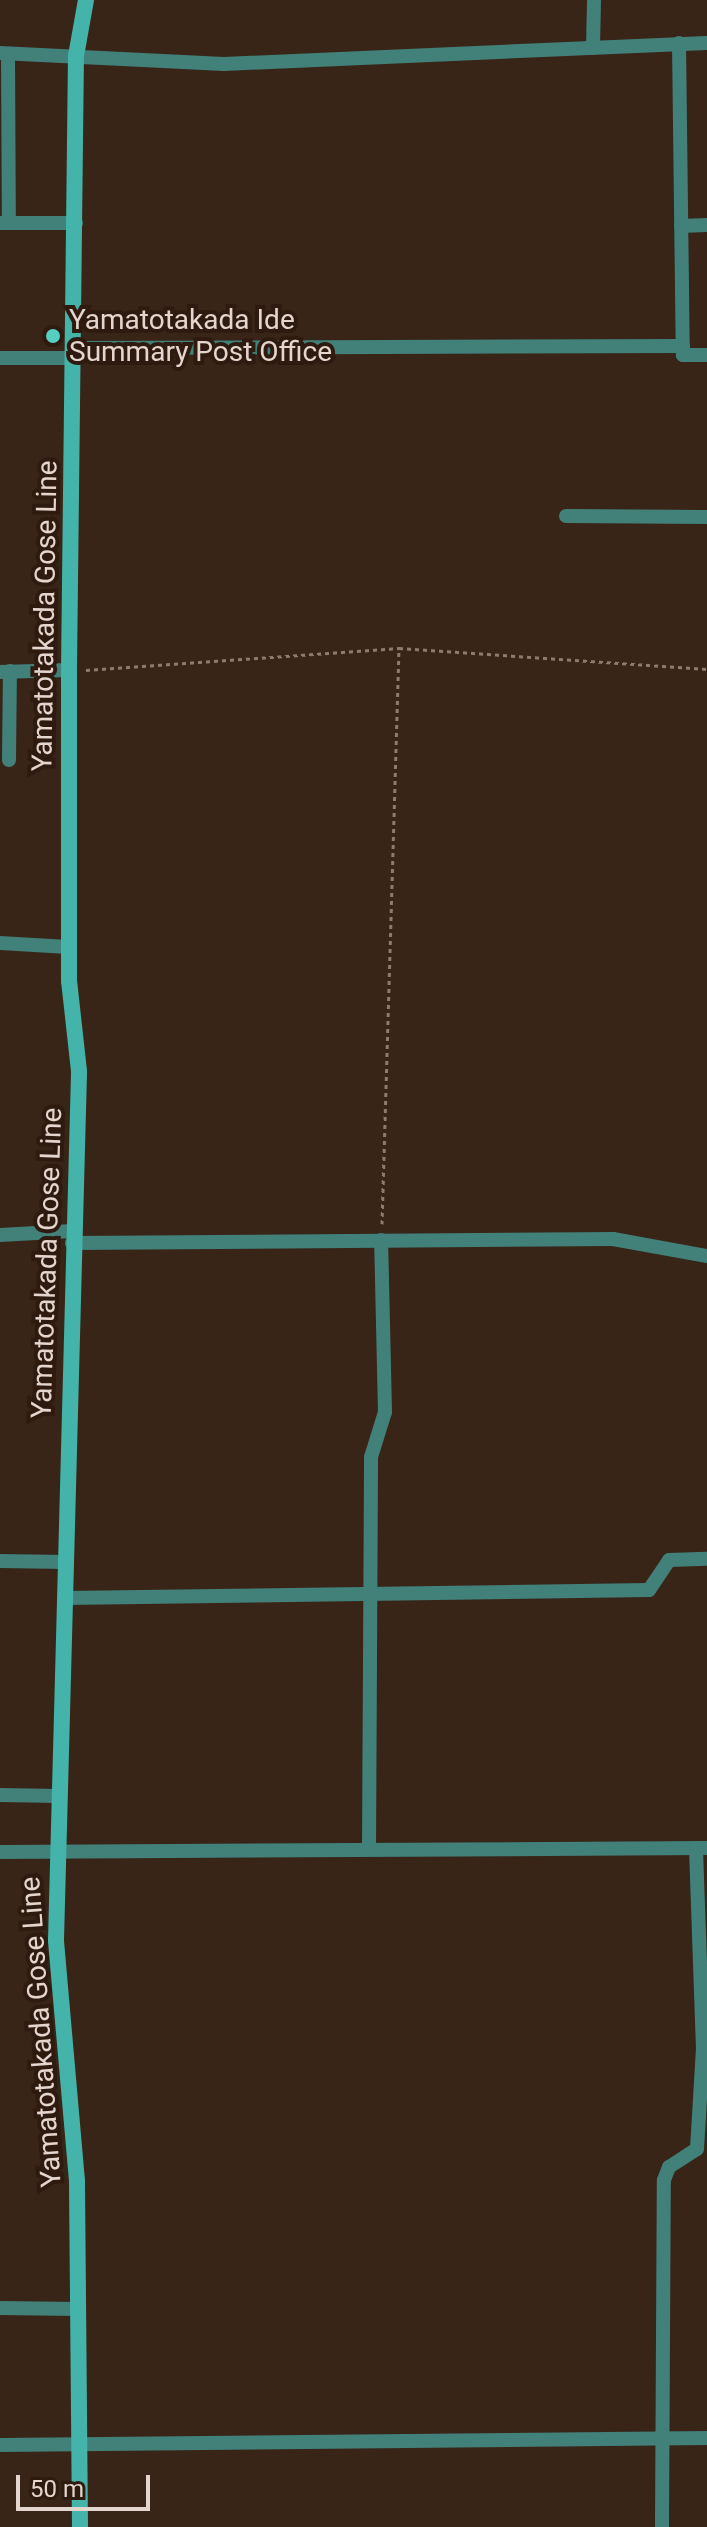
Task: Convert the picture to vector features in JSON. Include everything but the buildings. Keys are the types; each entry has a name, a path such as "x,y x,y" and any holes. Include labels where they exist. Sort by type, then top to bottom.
{"main road":[{"name":"Yamatotakada Gose Line","path":"80,2527 78,2309 57,1853 79,1071 68,947 69,670 76,56 86,0"}],"street":[{"path":"593,48 594,0"},
{"path":"679,43 683,355 707,355"},
{"path":"76,223 4,223 4,53 224,64 707,43"},
{"path":"681,226 707,225"},
{"path":"0,358 75,353 683,346"},
{"path":"566,516 707,517"},
{"path":"9,760 5,672 69,670"},
{"path":"0,943 68,947"},
{"path":"0,1235 381,1240 613,1239 707,1256"},
{"path":"369,1849 371,1457 385,1412 381,1240"},
{"path":"65,1598 649,1590 669,1560 707,1559"},
{"path":"0,1561 66,1562"},
{"path":"0,1795 58,1796"},
{"path":"0,1852 702,1848 703,2049 697,2149 669,2167 664,2180 662,2527"},
{"path":"0,2308 78,2309"},
{"path":"0,2445 707,2438"}],"path":[{"path":"69,670 302,660 331,650 399,648 707,669"},
{"path":"381,1240 399,648"}],"place":[{"name":"Yamatotakada Ide Summary Post Office","path":"53,336"}]}
